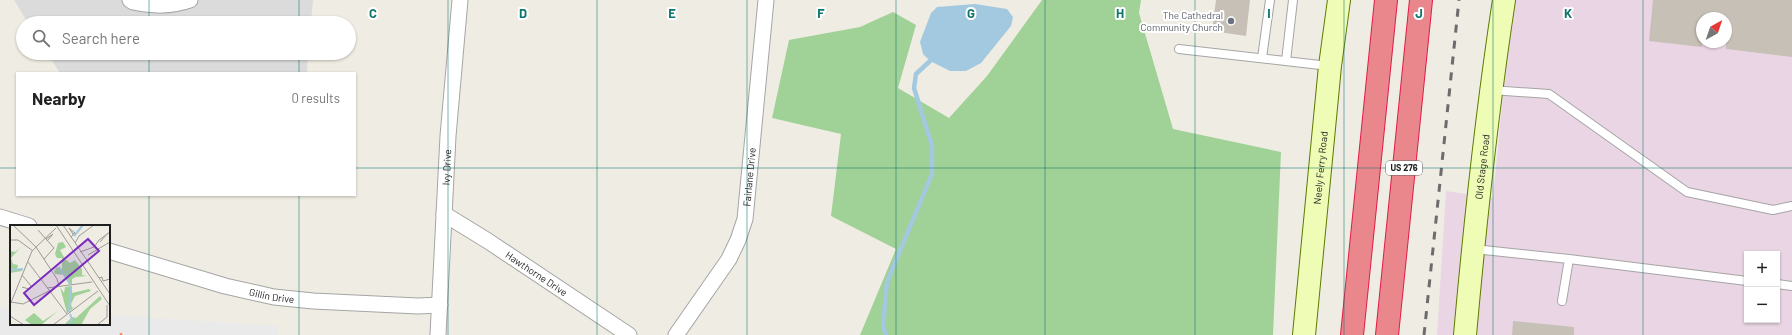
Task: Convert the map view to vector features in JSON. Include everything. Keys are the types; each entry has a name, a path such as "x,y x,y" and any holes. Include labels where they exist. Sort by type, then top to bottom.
{"highway":[{"path":"1352,335 1386,0"},
{"name":"US 276","path":"1387,335 1421,0"}],"street":[{"path":"130,0 133,2 154,6 176,5 190,0"},
{"name":"Ivy Drive","path":"438,335 448,136 460,0"},
{"name":"Fairlane Drive","path":"676,335 729,258 738,240 745,219 766,0"},
{"name":"Neely Ferry Road","path":"1304,335 1330,66 1339,0"},
{"name":"Old Stage Road","path":"1465,335 1491,90 1504,0"},
{"name":"Hawthorne Drive","path":"444,214 488,241 629,335"},
{"path":"0,217 26,225"},
{"name":"Gillin Drive","path":"110,250 225,286 274,297 313,301 440,306"}],"lane":[{"path":"1262,58 1270,0"},
{"path":"1286,61 1293,0"},
{"path":"1179,49 1330,66"},
{"path":"1491,90 1549,94 1687,192 1773,210 1792,206"},
{"path":"1473,249 1744,281"},
{"path":"1562,301 1569,259"},
{"path":"1780,284 1792,286"}],"shaded area":[{"path":"14,0 313,0 312,16 24,16"},
{"path":"1512,0 1792,0 1792,335 1437,335 1446,191 1493,198"},
{"path":"52,60 308,60 307,72 59,72"},
{"path":"0,307 10,308 10,325 110,325 110,315 278,326 277,335 0,335"}],"green space":[{"path":"1042,0 1141,0 1139,13 1173,129 1281,152 1273,335 860,335 896,249 831,216 841,134 772,118 789,40 860,27 893,12 916,25 898,88 949,118 987,76"}],"water":[{"path":"975,4 1007,9 1013,17 1011,26 981,63 966,71 950,71 930,61 923,54 920,42 931,13 937,7"}],"building":[{"name":"The Cathedral Community Church","path":"1216,0 1250,0 1246,36 1212,31"},
{"path":"1653,0 1792,0 1792,57 1726,49 1732,48 1732,12 1696,12 1696,46 1649,41"},
{"path":"1513,321 1574,327 1574,335 1512,335"}],"waterway":[{"path":"886,335 883,326 887,282 932,174 932,146 914,88 916,74 930,61"}],"railway":[{"path":"1424,335 1459,0"}],"place":[{"name":"The Cathedral Community Church","path":"1231,21"}]}
